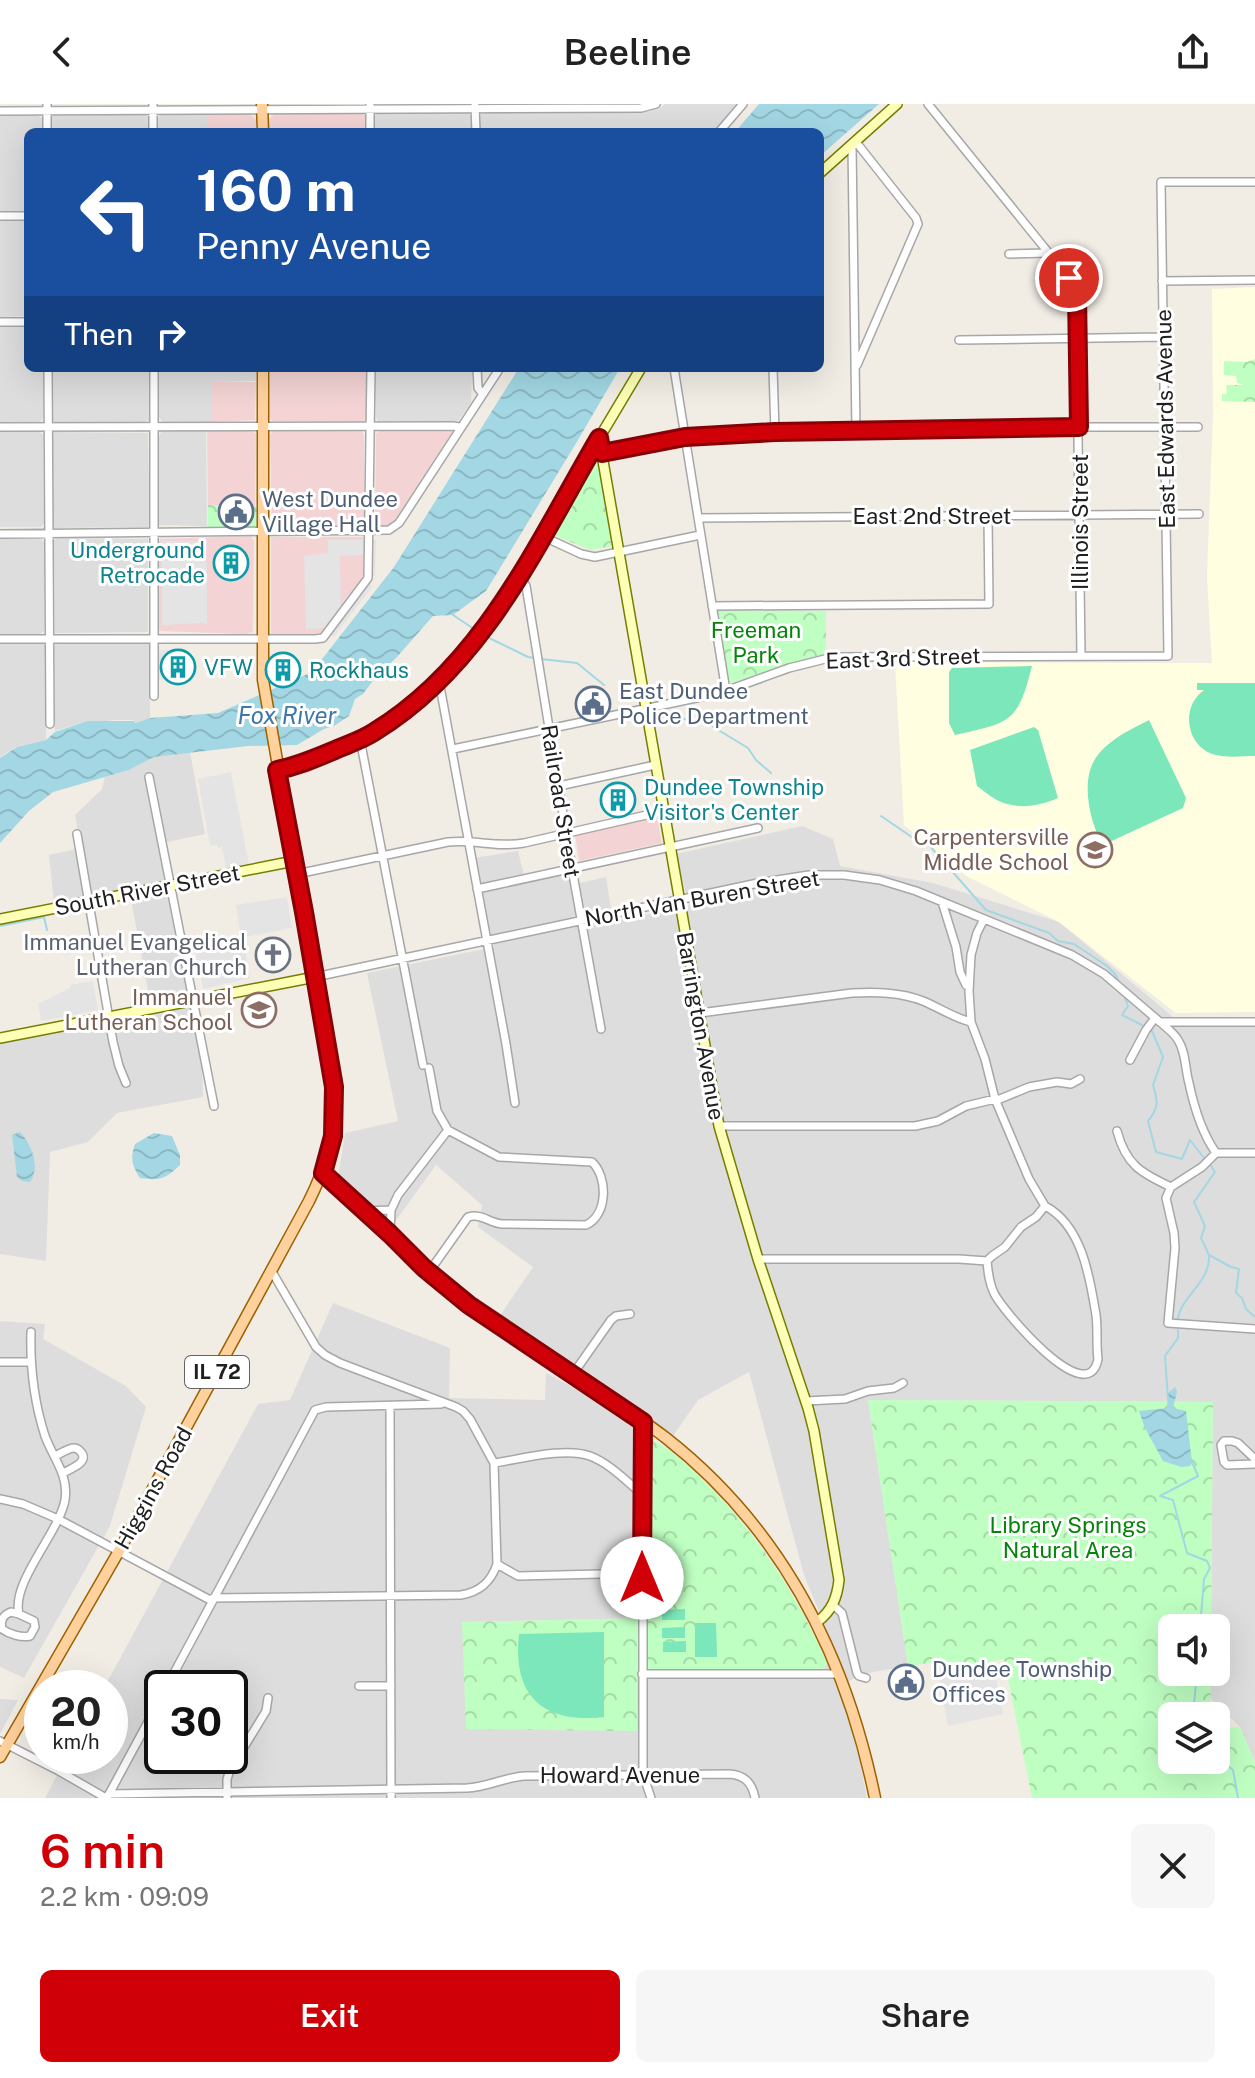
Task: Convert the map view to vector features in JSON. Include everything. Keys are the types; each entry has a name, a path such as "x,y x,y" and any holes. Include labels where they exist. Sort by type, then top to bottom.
{"main road":[{"path":"263,106 263,128"},
{"name":"IL 72","path":"263,372 263,684 334,1094 333,1136 323,1173"},
{"path":"323,1173 469,1305 643,1422 697,1464 742,1511 776,1557 817,1622 857,1724 875,1798"},
{"name":"Higgins Road","path":"0,1757 4,1743 119,1551 323,1173"}],"street":[{"path":"0,111 47,107 641,108 656,104"},
{"path":"722,128 743,104"},
{"path":"824,170 897,104"},
{"name":"Illinois Street","path":"928,104 1069,278 1076,291 1081,655"},
{"path":"475,106 476,128"},
{"path":"47,107 47,128"},
{"path":"153,107 153,128"},
{"path":"370,107 370,128"},
{"path":"854,144 856,431"},
{"path":"854,144 918,224 856,368"},
{"name":"East Edwards Avenue","path":"1168,656 1161,182 1255,182"},
{"path":"0,216 24,216"},
{"path":"1009,254 1048,253"},
{"path":"1162,281 1255,280"},
{"path":"0,322 24,322"},
{"path":"959,340 1163,337"},
{"path":"48,372 50,724"},
{"path":"154,372 154,696"},
{"path":"0,639 323,638 368,577 371,372"},
{"path":"477,372 477,386 482,393"},
{"path":"0,534 389,530 399,523 497,372"},
{"path":"277,770 299,765 360,739 400,715 439,681 485,628 639,372"},
{"path":"675,372 726,691"},
{"path":"773,372 775,432"},
{"path":"0,427 460,427"},
{"path":"602,453 685,437 775,432 1198,427"},
{"name":"Barrington Avenue","path":"599,438 719,1126 814,1431 838,1573 833,1605"},
{"name":"East 2nd Street","path":"698,518 1199,514"},
{"path":"712,606 989,604 988,516"},
{"path":"542,536 588,556 598,557 700,535"},
{"name":"Railroad Street","path":"518,576 525,583 601,1029"},
{"name":"East 3rd Street","path":"453,749 726,691 789,668 837,656 1168,656"},
{"path":"439,681 515,1103"},
{"path":"360,739 403,959 437,1111 448,1130 499,1157 592,1162 600,1174 603,1197 598,1216 586,1225 502,1224 480,1216 468,1217 429,1272"},
{"path":"559,786 655,765"},
{"path":"149,777 214,1106"},
{"path":"297,874 435,844 469,842 508,846 664,811"},
{"path":"477,889 758,828"},
{"path":"77,834 116,1054 126,1083"},
{"name":"South River Street","path":"0,919 294,861"},
{"name":"North Van Buren Street","path":"315,977 775,880 820,874 880,880 916,891 1072,955 1104,974 1158,1020"},
{"path":"942,902 960,972 969,991"},
{"path":"984,919 971,955 971,1022 995,1099 1029,1179 1045,1206 1063,1218 1070,1229 1086,1271 1096,1317 1098,1359 1092,1371 1084,1374 1072,1372 1046,1355 1000,1303 990,1284 987,1261"},
{"path":"0,1038 315,977"},
{"path":"700,1013 871,992 897,994 922,1001 971,1022"},
{"path":"1158,1020 1255,1022"},
{"path":"1130,1060 1158,1020"},
{"path":"1158,1020 1183,1049 1196,1110 1216,1153"},
{"path":"719,1126 915,1126 938,1121 966,1106 1000,1099 1042,1083 1071,1084 1080,1079"},
{"path":"390,1234 391,1210 406,1184 448,1130"},
{"path":"1117,1131 1120,1144 1132,1164 1171,1187"},
{"path":"1255,1153 1216,1153 1202,1167 1171,1187 1166,1198 1175,1248 1168,1323 1255,1329"},
{"path":"758,1259 987,1261 1045,1206"},
{"path":"365,1211 391,1210"},
{"path":"0,1499 23,1504 58,1519 213,1600 459,1595 473,1593 485,1584 497,1564 494,1463 469,1417 462,1410 325,1355 310,1338 271,1270"},
{"path":"573,1374 611,1320 630,1314"},
{"path":"19,1614 23,1586 58,1519 66,1486 45,1434 30,1362 31,1332"},
{"path":"0,1362 30,1362"},
{"path":"806,1401 845,1399 868,1391 894,1388 903,1383"},
{"path":"176,1670 315,1410 321,1407 445,1403"},
{"path":"390,1406 391,1794"},
{"path":"643,1422 643,1774 651,1798"},
{"path":"1224,1441 1232,1441 1255,1462 1227,1465 1221,1445 1224,1441"},
{"path":"55,1456 72,1448 82,1454 80,1463 63,1473"},
{"path":"494,1463 579,1453 597,1459 642,1494"},
{"path":"497,1564 519,1576 642,1573"},
{"path":"817,1622 833,1605 839,1608 857,1674 866,1678"},
{"path":"11,1612 19,1614 34,1621 35,1627 30,1636 2,1629 3,1616 11,1612"},
{"path":"642,1674 839,1674"},
{"path":"359,1686 391,1686"},
{"path":"227,1795 228,1775 266,1711 268,1698"},
{"path":"4,1743 107,1797 144,1729"},
{"name":"Howard Avenue","path":"107,1797 391,1794 476,1788 520,1776 733,1774 747,1780 755,1798"}],"shaded area":[{"path":"665,104 738,104 717,128 480,128 482,113 647,112"},
{"path":"469,113 471,128 374,128 374,116"},
{"path":"144,114 150,118 150,128 51,128 53,116"},
{"path":"207,114 207,128 158,128 161,115"},
{"path":"207,114 250,114 256,120 256,128 207,128"},
{"path":"274,114 361,114 365,115 365,128 269,128 269,119"},
{"path":"0,116 38,116 42,118 42,128 24,128 24,211 0,211"},
{"path":"0,221 24,221 24,316 0,317"},
{"name":"Carpentersville Middle School","path":"1255,287 1255,1012 1176,1013 1059,922 966,876 904,825 895,662 1212,663 1207,577 1213,415 1212,289"},
{"path":"24,326 24,372 43,372 43,419 39,422 0,422 0,327"},
{"path":"52,372 149,372 149,420 54,422"},
{"path":"158,372 256,372 256,381 212,382 212,422 163,422 159,417"},
{"path":"270,372 366,372 366,420 272,421"},
{"path":"375,372 472,372 471,403 458,421 378,421"},
{"path":"212,382 256,382 255,420 212,422"},
{"path":"381,430 452,432 396,519 390,525 375,526 376,434"},
{"path":"162,431 206,431 207,526 159,525 159,436"},
{"path":"207,431 256,433 255,506 208,505"},
{"path":"274,431 362,431 364,526 272,526 270,436"},
{"path":"0,432 39,432 43,435 44,523 41,527 0,527"},
{"path":"54,432 148,433 148,527 55,528 52,523"},
{"path":"251,536 254,541 253,632 159,631 160,539"},
{"path":"271,537 363,537 363,582 320,637 271,636"},
{"path":"40,538 44,542 44,631 40,634 0,634 0,539"},
{"path":"148,539 148,632 55,633 54,540"},
{"path":"328,540 376,540 375,576 363,577 363,555 340,556 341,611 343,601 359,582 373,586 333,638 328,628 306,629 304,556 328,553"},
{"path":"162,541 200,541 207,563 206,625 162,625"},
{"path":"0,643 45,645 46,740 16,747 0,757"},
{"path":"149,644 150,718 134,723 134,720 87,721 55,731 55,645"},
{"path":"159,650 169,650 171,679 159,679"},
{"path":"190,752 205,834 158,844 202,1065 203,1097 117,1113 88,1142 50,1152 46,1261 0,1254 0,1041 152,1012 129,889 54,904 49,855 81,848 75,815 102,789 105,777 129,770 154,757"},
{"path":"231,772 249,865 226,869 222,847 210,846 198,779"},
{"path":"657,817 662,843 579,861 575,835"},
{"path":"802,826 833,839 840,866 933,883 1059,922 1184,1026 1255,1027 1255,1762 1240,1727 1230,1717 1230,1702 1214,1702 1210,1698 1210,1686 1230,1686 1230,1614 1211,1614 1213,1402 868,1400 908,1666 862,1674 848,1682 804,1575 749,1372 698,1400 673,1436 499,1317 533,1267 478,1227 482,1205 436,1165 389,1230 338,1178 345,1133 398,1121 367,973 494,947 474,858 518,851 526,883 569,875 571,885 606,877 613,921 689,906 676,854"},
{"path":"287,897 292,928 241,938 236,905"},
{"path":"244,944 250,978 203,989 196,954"},
{"path":"93,981 98,1010 41,1021 38,1004 70,988 70,985"},
{"path":"333,1303 450,1348 449,1398 545,1400 546,1373 623,1414 647,1434 646,1618 462,1622 637,1731 637,1670 819,1670 826,1667 827,1662 858,1753 867,1798 45,1798 58,1774 128,1774 128,1670 114,1670 258,1404 290,1400"},
{"path":"0,1321 45,1324 43,1339 126,1386 146,1407 110,1526 29,1670 24,1670 24,1678 0,1667"},
{"path":"994,1667 1003,1714 948,1726 939,1677"},
{"path":"0,1699 18,1700 0,1734"}],"green space":[{"path":"1255,359 1255,402 1222,401 1222,394 1227,394 1226,385 1243,385 1237,383 1236,376 1224,375 1224,361 1247,362"},
{"path":"595,460 598,461 612,546 590,550 550,533"},
{"path":"208,505 262,507 262,532 208,533"},
{"name":"Freeman Park","path":"717,610 826,611 826,654 730,683"},
{"path":"1032,666 1022,699 1009,717 989,727 955,735 949,723 949,672 952,668"},
{"path":"1197,683 1255,683 1255,756 1216,755 1198,744 1189,717 1196,698 1204,690 1197,690"},
{"path":"1149,720 1186,798 1183,808 1103,845 1094,826 1089,803 1090,770 1111,742"},
{"path":"1034,727 1038,730 1058,798 1021,806 996,800 977,786 970,750"},
{"name":"Library Springs Natural Area","path":"868,1400 1213,1402 1211,1614 1158,1614 1158,1686 1211,1686 1210,1702 1158,1702 1158,1774 1230,1774 1230,1727 1240,1727 1255,1762 1255,1798 1032,1798 1004,1659 952,1670 936,1662 908,1666"},
{"path":"653,1440 703,1480 746,1527 803,1614 827,1662 826,1667 819,1670 637,1670 637,1731 466,1729 462,1622 646,1618 647,1443"},
{"path":"685,1609 685,1620 662,1620 662,1610"},
{"path":"695,1623 716,1623 717,1657 695,1657"},
{"path":"685,1627 685,1638 662,1638 662,1628"},
{"path":"604,1632 604,1717 564,1716 536,1702 521,1675 519,1634"},
{"path":"686,1641 686,1652 663,1652 663,1642"}],"water":[{"path":"759,104 879,104 824,152 824,128 738,128"},
{"name":"Fox River","path":"516,372 618,372 486,591 453,615 433,616 363,694 355,699 349,716 297,745 248,746 154,757 129,770 53,792 29,811 0,843 0,758 17,747 46,740 55,732 87,721 135,723 150,718 218,713 312,672 394,567"},
{"path":"20,1132 28,1142 35,1162 30,1182 17,1177 12,1135"},
{"path":"154,1133 172,1136 180,1155 180,1165 162,1178 140,1178 133,1162 135,1144"},
{"path":"1175,1387 1177,1392 1173,1408 1186,1411 1190,1466 1181,1467 1163,1461 1139,1411 1167,1408 1168,1393"}],"waterway":[{"path":"453,615 477,631"},
{"path":"483,635 535,658"},
{"path":"541,659 577,663 604,685"},
{"path":"660,717 710,725 748,748 771,773"},
{"path":"881,816 930,846 986,910 1049,933 1058,941 1074,944 1107,966 1118,980"},
{"path":"0,926 44,917 47,930"},
{"path":"1125,998 1128,1006 1122,1015 1142,1025"},
{"path":"1152,1031 1163,1057 1153,1085 1156,1108 1148,1121 1156,1152 1182,1159 1190,1140 1204,1158"},
{"path":"1178,1319 1208,1265 1209,1256 1201,1238 1205,1226 1194,1202 1215,1172 1211,1166"},
{"path":"1211,1256 1239,1269 1236,1293 1255,1317"},
{"path":"1168,1399 1165,1356 1178,1338 1178,1330"},
{"path":"1190,1457 1198,1476 1160,1496 1173,1500 1187,1553 1207,1561 1210,1568 1204,1579 1201,1614"},
{"path":"1194,1702 1196,1686"},
{"path":"1230,1768 1238,1798"}],"place":[{"name":"West Dundee Village Hall","path":"236,512"},
{"name":"Underground Retrocade","path":"231,563"},
{"name":"VFW","path":"178,667"},
{"name":"Rockhaus","path":"283,670"},
{"name":"East Dundee Police Department","path":"593,704"},
{"name":"Dundee Township Visitor's Center","path":"618,800"},
{"name":"Carpentersville Middle School","path":"1095,850"},
{"name":"Immanuel Evangelical Lutheran Church","path":"273,955"},
{"name":"Immanuel Lutheran School","path":"259,1010"},
{"name":"Dundee Township Offices","path":"906,1682"}],"route":[{"path":"642,1578 643,1422 469,1305 424,1268 323,1173 333,1136 334,1087 277,770 305,762 372,734 400,715 439,681 490,621 599,438 602,453 685,437 775,432 1079,427 1077,294 1069,278"}]}
